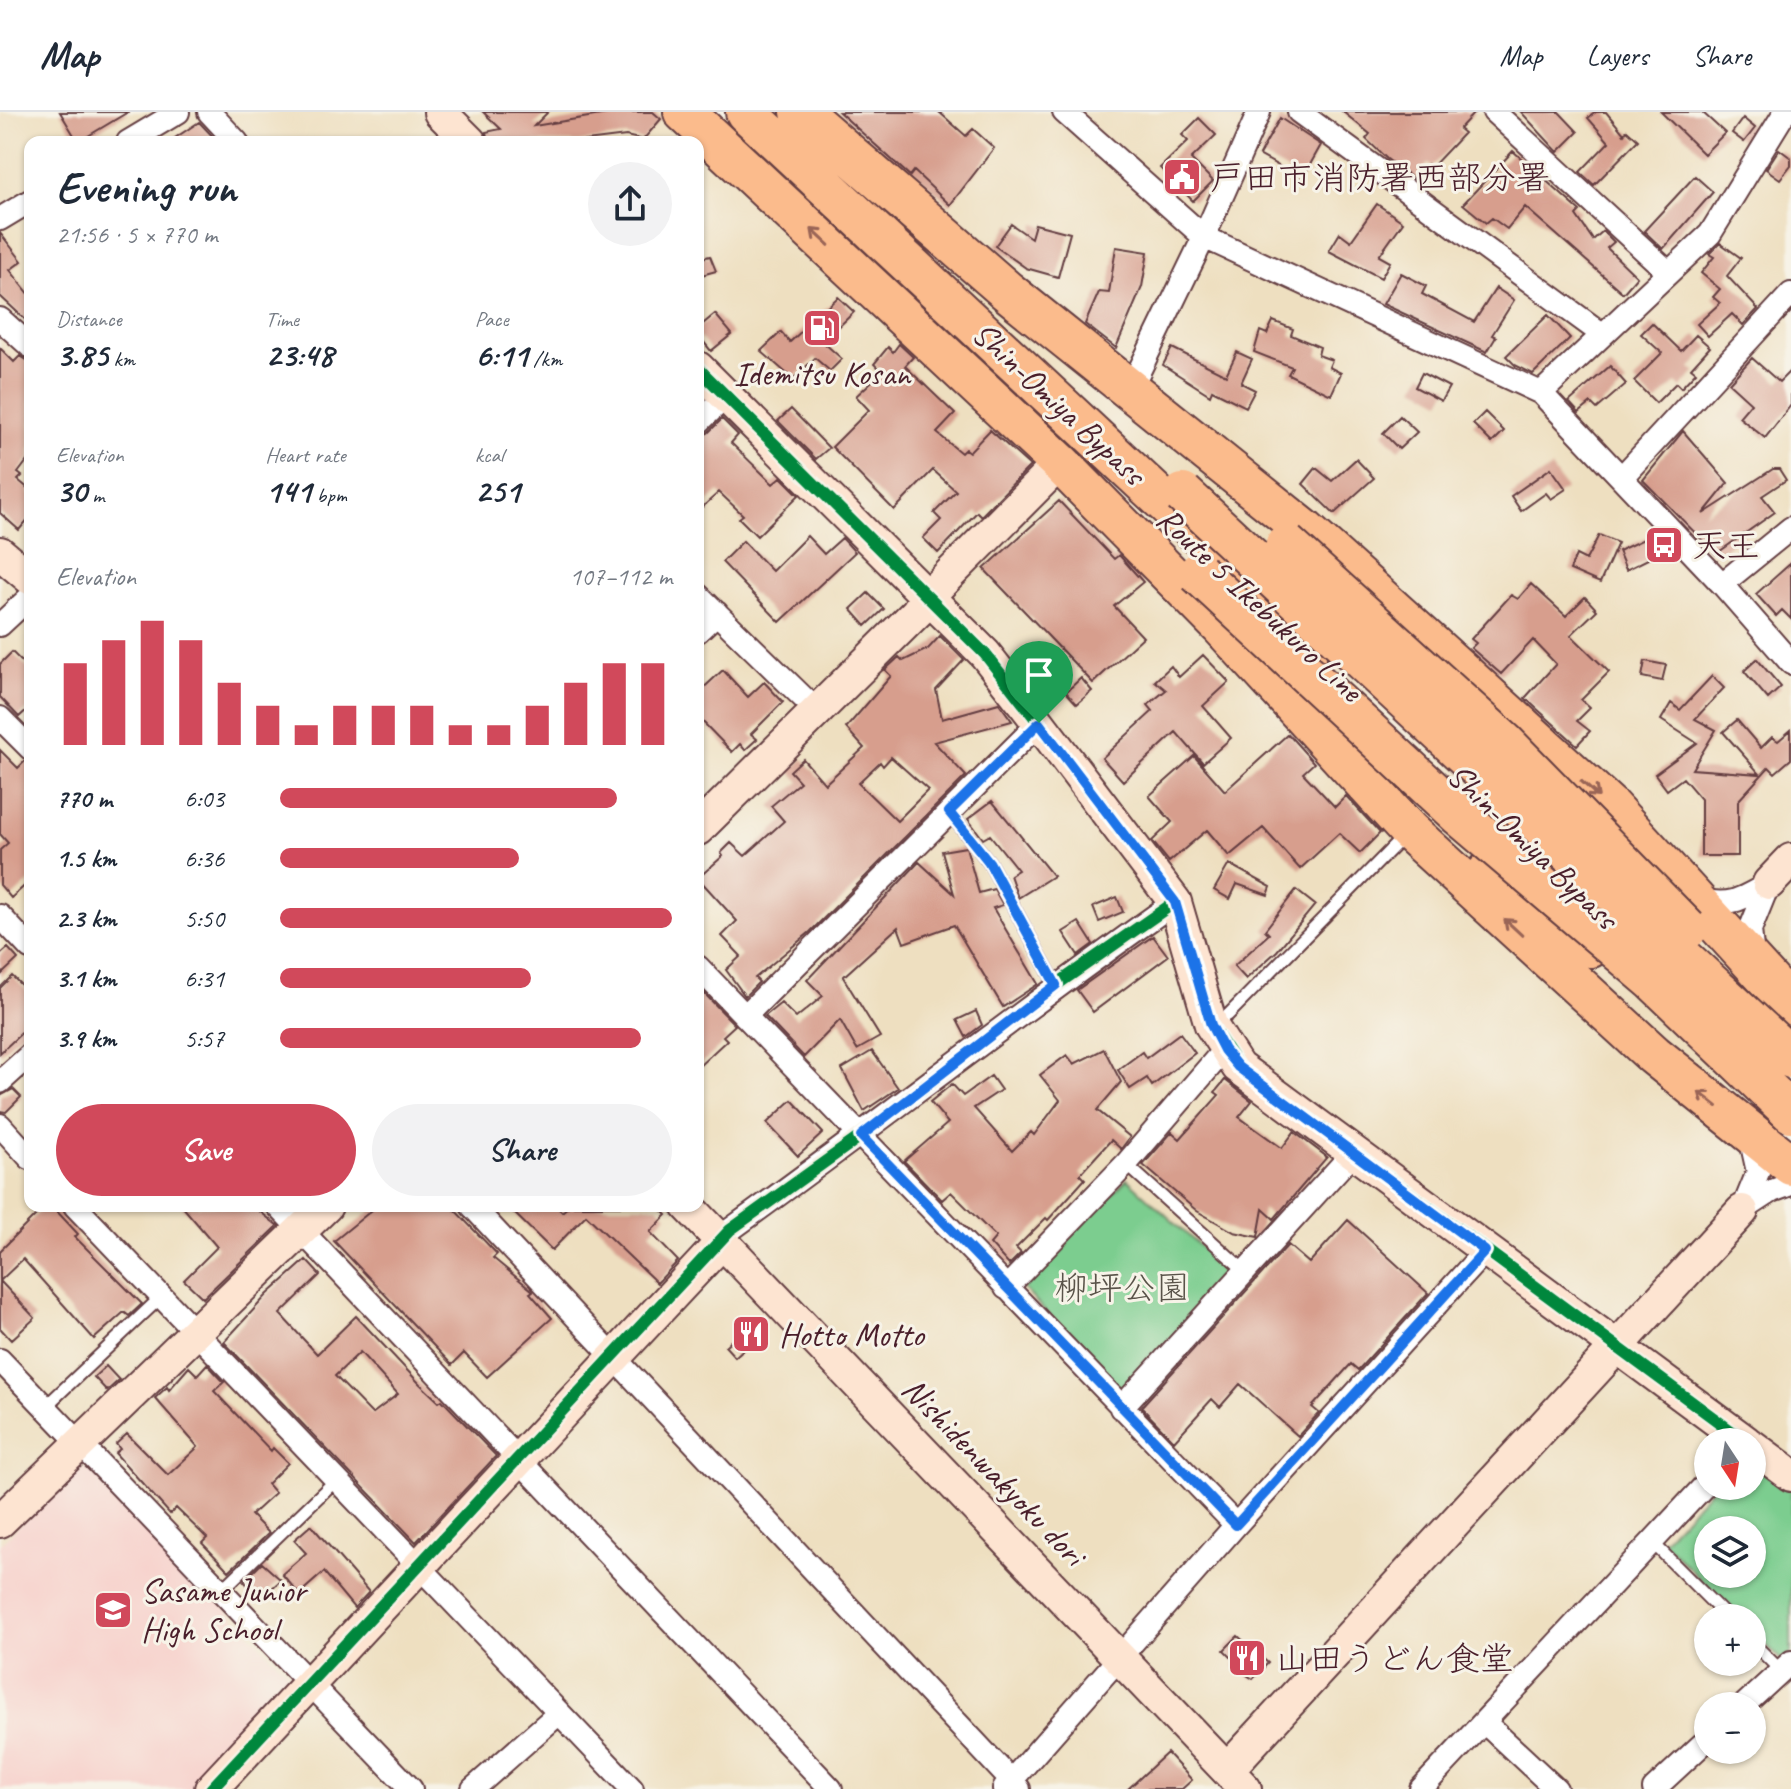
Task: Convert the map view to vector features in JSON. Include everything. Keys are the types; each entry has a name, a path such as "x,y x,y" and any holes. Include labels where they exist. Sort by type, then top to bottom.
{"highway":[{"path":"684,112 1060,463 1221,626 1424,817 1591,947 1791,1116"},
{"name":"Route 5 Ikebukuro Line","path":"729,112 1791,1097"},
{"name":"Shin-Omiya Bypass","path":"746,112 1429,746 1791,1090"},
{"name":"Shin-Omiya Bypass","path":"762,112 1424,731 1596,885 1791,1068"},
{"name":"Route 5 Ikebukuro Line","path":"775,112 1791,1058"},
{"path":"801,112 917,216 1129,392 1306,531 1610,807 1692,897 1791,1037"},
{"path":"828,204 917,301 1198,573 1460,816 1654,981 1791,1116"},
{"path":"934,261 1122,411 1744,973"},
{"path":"1129,392 1286,544 1504,742 1655,894 1744,973 1791,1005"},
{"path":"1233,566 1390,759 1493,868"},
{"path":"1221,626 1409,831 1654,1055 1791,1165"},
{"path":"1596,885 1715,955 1791,1027"},
{"path":"1687,993 1791,1116"}],"street":[{"path":"138,136 178,112"},
{"path":"209,112 231,136"},
{"path":"440,112 464,136"},
{"path":"1064,112 1204,237 1541,393 1722,584 1791,663"},
{"path":"1129,392 1204,237 1259,112"},
{"path":"1299,112 1602,334"},
{"path":"1494,112 1667,271"},
{"path":"1541,393 1667,271 1710,234 1785,112"},
{"path":"0,219 24,205"},
{"path":"1622,477 1791,294"},
{"path":"0,319 24,341"},
{"path":"704,374 985,654 1039,723 1175,902 1218,1038 1256,1082 1727,1428"},
{"path":"704,417 726,396"},
{"path":"704,823 917,612 927,597 1060,463"},
{"path":"1722,584 1791,528"},
{"path":"0,553 24,573"},
{"path":"704,601 817,711"},
{"path":"0,625 24,603"},
{"path":"704,625 717,613"},
{"path":"0,718 24,742"},
{"path":"745,1016 1039,723"},
{"path":"1744,973 1750,930 1780,872"},
{"path":"1692,897 1723,904 1745,898 1780,872"},
{"path":"211,1789 730,1230 861,1136 1056,985 1175,902"},
{"path":"0,916 24,942"},
{"path":"704,973 1236,1525"},
{"path":"1006,1288 1126,1164 1218,1038"},
{"path":"0,1082 24,1060"},
{"path":"0,1125 24,1151"},
{"path":"1742,1211 1756,1180 1758,1165 1747,1129"},
{"path":"1121,1408 1352,1154"},
{"path":"1236,1779 1617,1347 1742,1211 1772,1191 1791,1184"},
{"path":"81,1212 632,1789"},
{"path":"284,1212 831,1789"},
{"path":"0,1521 320,1212"},
{"path":"478,1212 1012,1786 1236,1525 1485,1251"},
{"name":"Nishidenwakyoku dori","path":"694,1212 1236,1779"},
{"path":"2,1364 46,1406 411,1789"},
{"path":"1766,1456 1791,1475"},
{"path":"1421,1789 1694,1497"},
{"path":"1758,1692 1786,1666"},
{"path":"473,1789 559,1713"},
{"path":"1484,1722 1556,1789"},
{"path":"1654,1789 1694,1752"}],"lane":[{"path":"949,812 989,862 1056,985"},
{"path":"1218,1038 1228,1015 1409,831"},
{"path":"1126,1164 1245,1271"},
{"path":"46,1406 160,1298"},
{"path":"222,1590 337,1478"},
{"path":"1652,1542 1714,1604"},
{"path":"1766,1652 1786,1666"}],"shaded area":[{"name":"Sasame Junior High School","path":"92,1468 290,1676 289,1685 191,1789 0,1789 0,1544 79,1469"}],"green space":[{"name":"柳坪公園","path":"1127,1179 1231,1275 1122,1394 1021,1286"},
{"path":"1766,1464 1791,1483 1791,1653 1782,1661 1766,1645 1766,1604 1725,1604 1709,1588 1766,1588 1766,1516 1694,1516 1694,1573 1662,1541 1701,1500 1766,1500"}],"building":[{"path":"60,112 128,112 88,136 74,136"},
{"path":"483,112 548,112 534,126 619,112 653,112 661,119 646,136 487,136 486,132 501,129"},
{"path":"839,112 939,112 966,136 973,129 994,148 950,205 914,171 910,176"},
{"path":"1343,112 1475,112 1459,129 1464,133 1432,167 1428,164 1414,179 1387,159 1366,139 1370,134"},
{"path":"1521,112 1559,112 1578,132 1558,152"},
{"path":"1596,112 1606,112 1624,134 1627,130 1638,140 1594,185 1580,172 1609,142 1588,118"},
{"path":"1661,112 1702,112 1725,133 1704,154"},
{"path":"1199,118 1216,135 1191,159 1213,181 1193,201 1160,168 1188,141 1182,135"},
{"path":"1280,118 1321,145 1302,179 1259,155"},
{"path":"1743,118 1755,128 1744,142 1732,133"},
{"path":"199,122 212,136 178,136"},
{"path":"1779,149 1791,158 1791,165 1780,179 1766,169"},
{"path":"1513,151 1580,211 1576,215 1593,240 1603,231 1614,242 1607,248 1637,277 1623,293 1525,207 1507,229 1492,218 1486,223 1463,204"},
{"path":"1695,176 1713,192 1663,249 1644,231"},
{"path":"1377,204 1403,222 1379,256 1390,262 1381,278 1329,251 1340,233 1351,241"},
{"path":"1011,224 1031,238 1035,224 1070,233 1058,277 1026,268 995,246"},
{"path":"0,233 22,261 10,270 24,288 24,318 0,296"},
{"path":"1720,243 1741,258 1727,276 1758,309 1743,325 1732,314 1708,336 1697,324 1720,303 1713,297 1720,289 1701,273 1714,257 1709,254"},
{"path":"1116,247 1148,252 1142,287 1116,348 1085,324 1099,292 1109,293"},
{"path":"710,256 716,271 704,274 704,258"},
{"path":"1401,273 1426,286 1422,294 1474,322 1496,288 1514,300 1492,335 1496,337 1487,352 1383,304"},
{"path":"838,297 854,312 823,342 842,359 830,371 815,358 793,379 761,351 781,332 790,342"},
{"path":"715,314 732,334 711,351 704,342 704,323"},
{"path":"1548,315 1570,338 1533,374 1515,365 1506,356"},
{"path":"1273,321 1293,329 1291,335 1320,347 1318,355 1332,360 1329,367 1341,373 1331,395 1288,374 1292,367 1254,352 1260,331 1267,334"},
{"path":"1652,323 1681,351 1696,335 1710,347 1691,368 1696,372 1681,388 1676,383 1656,403 1634,381 1662,353 1641,334"},
{"path":"899,344 913,357 905,366 955,414 937,433 961,453 965,449 969,452 990,430 1030,466 981,516 977,512 938,553 923,538 941,520 934,513 956,491 933,470 894,510 832,447 869,410 856,396 882,372 874,364 888,347 893,352"},
{"path":"0,348 14,362 20,356 24,358 24,465 18,473 22,476 18,480 24,485 24,524 19,530 0,513"},
{"path":"1172,348 1226,375 1237,352 1252,359 1241,383 1255,390 1246,407 1212,390 1210,395 1163,365"},
{"path":"1752,358 1779,382 1791,370 1791,405 1765,438 1739,417 1751,403 1729,383"},
{"path":"1610,366 1626,384 1597,409 1591,403 1579,413 1569,402"},
{"path":"1422,373 1449,387 1441,401 1415,387"},
{"path":"791,409 829,448 816,459 778,421"},
{"path":"1485,412 1504,431 1492,443 1473,424"},
{"path":"1400,416 1417,432 1399,449 1383,433"},
{"path":"722,419 738,435 731,443 773,484 781,477 799,495 757,536 739,518 743,515 719,492 704,506 704,435"},
{"path":"1683,431 1728,483 1703,514 1773,469 1779,469 1786,480 1762,496 1775,512 1716,554 1643,480"},
{"path":"1356,459 1374,478 1334,514 1303,484 1316,468 1332,481"},
{"path":"1551,468 1566,489 1551,499 1546,493 1521,511 1511,496"},
{"path":"1059,501 1114,559 1119,555 1143,582 1114,606 1143,637 1093,683 984,569"},
{"path":"1599,535 1618,543 1600,583 1570,570 1576,555 1586,560"},
{"path":"807,536 824,554 842,538 855,552 780,622 722,562 743,541 772,571"},
{"path":"1648,537 1656,555 1626,570 1618,551"},
{"path":"1791,563 1791,619 1782,610 1776,616 1756,594"},
{"path":"1531,584 1566,616 1585,597 1597,610 1571,635 1609,672 1581,700 1590,708 1577,721 1590,731 1577,745 1525,698 1556,664 1533,640 1501,674 1471,648 1476,643 1471,639 1511,595 1518,599"},
{"path":"868,593 884,609 866,626 851,609"},
{"path":"940,636 964,660 936,690 942,719 999,703 1012,721 934,742 966,776 810,932 755,978 759,982 745,996 726,970 741,956 722,936 737,921 704,885 704,873 723,856 721,853 731,843 745,856 784,821 771,806 800,782 790,771 803,759 825,784 864,748 846,728 891,676 885,670 899,657 903,661 928,649","holes":["891,757 928,790 897,821 858,783 880,762 883,766"]},
{"path":"12,652 24,664 24,712 19,717 0,697 0,664"},
{"path":"1203,655 1229,682 1203,706 1231,738 1203,763 1176,732 1123,781 1102,758 1153,711 1148,705 1166,690 1155,681 1171,666 1179,677"},
{"path":"1757,659 1781,687 1768,699 1744,671"},
{"path":"1645,661 1666,665 1662,681 1642,677"},
{"path":"723,670 748,697 764,682 783,702 751,734 757,739 745,750 740,744 732,752 704,723 704,687"},
{"path":"1712,676 1724,688 1695,719 1716,730 1692,769 1760,774 1723,732 1737,720 1761,748 1772,737 1778,741 1791,730 1791,759 1775,773 1769,767 1738,801 1738,856 1701,856 1701,799 1683,778 1667,790 1655,774 1697,743 1661,720 1671,703 1680,710"},
{"path":"1081,678 1092,691 1077,704 1066,692"},
{"path":"1288,734 1314,763 1303,773 1335,807 1346,796 1380,833 1360,853 1339,833 1300,869 1263,828 1229,856 1207,830 1169,862 1152,841 1172,822 1149,796 1194,756 1225,791"},
{"path":"0,750 18,768 24,762 24,886 11,898 0,885 0,850 8,843 0,834"},
{"path":"992,801 1053,876 1018,898 1010,875 1018,870 990,835 983,839 968,819"},
{"path":"966,847 979,893 994,889 1003,905 993,908 1038,984 1003,1007 954,925 904,943 898,927 843,977 880,1037 857,1050 840,1020 804,1057 765,1016 781,1003 796,1018 823,996 807,980 919,862 954,894 942,851"},
{"path":"1229,864 1271,887 1268,895 1237,884 1230,899 1214,890"},
{"path":"1296,890 1315,905 1277,951 1246,979 1234,966 1269,934 1265,930"},
{"path":"1117,897 1123,912 1099,922 1093,907"},
{"path":"1079,922 1093,944 1078,955 1063,932"},
{"path":"1153,936 1168,956 1093,1012 1077,990"},
{"path":"8,948 18,959 0,976 0,955"},
{"path":"12,976 24,988 24,1031 0,1053 0,988"},
{"path":"704,993 735,1025 723,1036 727,1040 704,1061"},
{"path":"976,1011 982,1025 966,1037 957,1020"},
{"path":"1180,1033 1195,1053 1152,1086 1147,1078 1130,1089 1118,1070 1142,1052 1146,1058"},
{"path":"1104,1049 1121,1082 1097,1110 1130,1137 1121,1149 1111,1140 1080,1174 1085,1179 1048,1220 1046,1218 1016,1248 1021,1253 1009,1265 990,1244 996,1237 951,1192 942,1200 904,1161 948,1123 930,1102 952,1084 963,1096 991,1076 1001,1090 974,1108 1012,1151 1031,1132 1034,1135 1060,1100 1040,1075 1067,1055 1074,1064"},
{"path":"872,1051 898,1088 864,1111 842,1069"},
{"path":"1225,1080 1252,1101 1239,1117 1282,1148 1294,1132 1327,1157 1274,1219 1263,1209 1258,1237 1234,1232 1197,1211 1143,1165 1172,1132 1180,1139 1219,1095 1215,1092"},
{"path":"13,1089 21,1097 6,1112 0,1111 0,1096"},
{"path":"792,1100 823,1133 798,1156 767,1123"},
{"path":"39,1212 58,1212 78,1234 75,1237 142,1304 129,1316 124,1312 94,1339 23,1259 0,1281 0,1251"},
{"path":"187,1212 260,1212 278,1226 203,1298 184,1280 217,1247"},
{"path":"370,1212 457,1212 497,1254 493,1258 533,1291 530,1293 552,1318 487,1377 464,1353 452,1365 334,1241"},
{"path":"513,1212 664,1212 667,1215 650,1232 678,1261 657,1283 586,1215 552,1250"},
{"path":"1348,1220 1428,1293 1358,1370 1351,1364 1312,1407 1319,1413 1298,1436 1240,1384 1220,1407 1212,1399 1174,1441 1141,1407 1288,1245 1309,1263"},
{"path":"306,1260 320,1275 280,1314 317,1354 356,1316 420,1384 439,1402 442,1400 496,1456 416,1542 224,1342 267,1295","holes":["360,1352 398,1394 372,1414 335,1376"]},
{"path":"0,1281 35,1318 11,1340 0,1328"},
{"path":"754,1319 764,1330 735,1357 725,1346"},
{"path":"207,1364 224,1382 214,1391 271,1451 273,1448 288,1463 267,1484 275,1493 251,1515 269,1533 229,1571 202,1543 207,1538 176,1508 170,1514 115,1453 120,1449 116,1444 127,1434 168,1475 198,1447 155,1398 167,1387 169,1390 189,1367 197,1375"},
{"path":"106,1366 119,1380 107,1391 94,1377"},
{"path":"311,1525 369,1592 354,1608 324,1572 299,1594 282,1574 306,1553 294,1540"},
{"path":"262,1563 281,1580 260,1599 244,1581"},
{"path":"1238,1636 1268,1663 1253,1679 1233,1666 1236,1662 1224,1650"},
{"path":"1167,1753 1192,1780 1182,1789 1128,1789"}],"cycle path":[{"path":"704,374 985,654 1039,723 1175,902 1211,1025 1238,1067 1727,1428"},
{"path":"211,1789 730,1230 861,1136 1056,985 1175,902"}],"place":[{"name":"戸田市消防署西部分署","path":"1182,177"},
{"name":"Idemitsu Kosan","path":"822,328"},
{"name":"天王","path":"1664,545"},
{"name":"Hotto Motto","path":"751,1334"},
{"name":"Sasame Junior High School","path":"113,1610"},
{"name":"山田うどん食堂","path":"1247,1658"}],"route":[{"path":"1039,723 1175,902 1211,1025 1224,1050 1238,1067 1485,1251 1236,1525 861,1136 1056,985 989,862 949,812 1039,723"}]}
